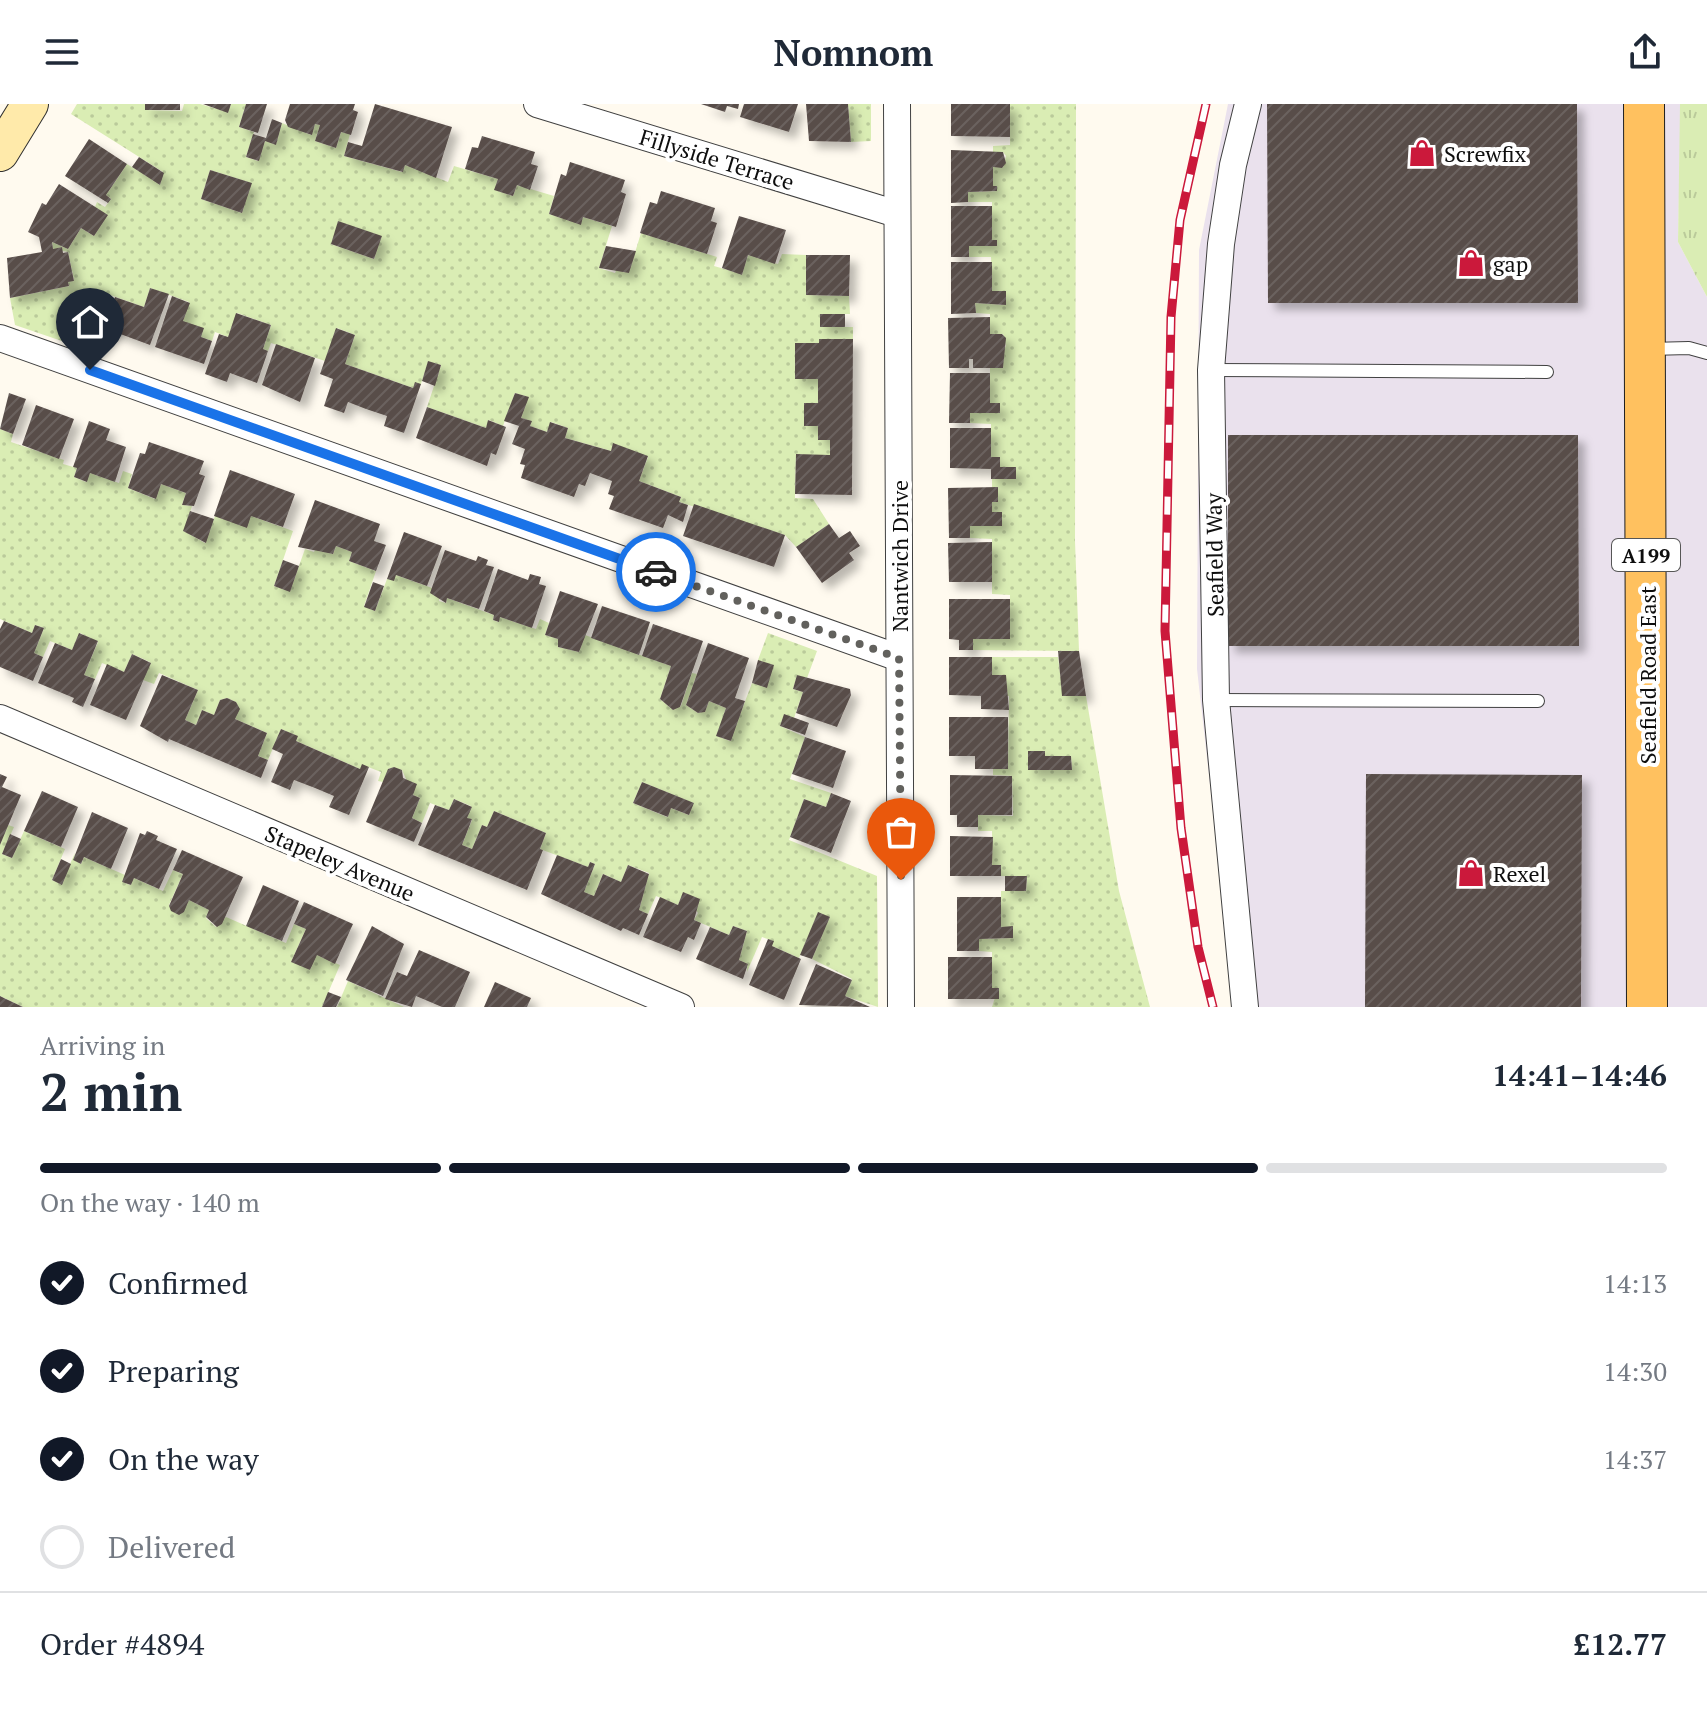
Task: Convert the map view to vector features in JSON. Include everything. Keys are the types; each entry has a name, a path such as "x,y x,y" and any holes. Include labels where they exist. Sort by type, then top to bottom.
{"main road":[{"name":"Seafield Road East","path":"1644,104 1647,1007"}],"street":[{"path":"0,153 30,104"},
{"name":"Fillyside Terrace","path":"537,104 897,214"},
{"name":"Nantwich Drive","path":"897,104 901,1007"},
{"name":"Seafield Way","path":"1245,1007 1216,700 1211,370 1221,244 1233,165 1248,104"},
{"path":"0,338 899,658"},
{"name":"Stapeley Avenue","path":"0,718 681,1007"}],"lane":[{"path":"1646,349 1689,348 1706,351"},
{"path":"1211,370 1547,372"},
{"path":"1216,700 1538,701"}],"shaded area":[{"path":"1228,104 1681,104 1678,242 1707,297 1707,1007 1235,1007 1197,669 1199,250"}],"green space":[{"path":"77,104 145,104 145,110 182,111 184,104 200,104 228,112 231,104 246,104 239,127 254,132 246,157 258,161 265,141 276,144 282,123 311,135 315,124 320,125 315,141 336,148 341,132 350,134 344,156 402,172 405,165 448,182 454,166 498,179 495,190 513,196 517,185 554,196 549,214 580,224 583,217 612,226 599,268 615,273 617,269 629,272 641,233 717,257 714,266 742,274 748,255 778,264 782,254 806,255 806,295 849,296 850,314 820,314 820,327 853,327 853,339 795,343 795,379 818,379 818,403 805,403 804,426 818,426 818,439 830,440 830,455 796,455 795,498 813,499 829,524 796,547 785,535 679,502 681,497 639,481 648,457 613,444 611,451 565,438 568,428 551,422 547,432 530,426 531,421 521,418 528,397 515,393 503,426 489,420 486,428 427,407 441,365 428,362 421,384 413,388 345,364 355,335 337,328 325,361 271,343 268,351 263,349 271,325 237,313 228,337 215,332 212,341 201,337 183,321 189,302 150,288 144,307 110,295 91,351 15,325 10,298 69,286 68,282 74,280 68,252 53,249 52,242 68,249 81,228 94,236 107,215 95,207 97,202 105,207 111,199 106,195 127,164 160,184 163,172 71,114","holes":["210,170 251,183 242,213 201,199","381,236 374,259 331,244"]},
{"path":"848,104 871,104 871,141 851,142"},
{"path":"1010,104 1076,104 1075,541 1079,651 973,650 973,639 1010,639 1010,595 992,594 992,539 970,538 970,526 1002,526 1002,512 992,512 992,502 998,501 998,488 992,487 992,479 1016,479 1016,467 1000,467 1000,457 991,457 991,424 970,423 970,413 1000,413 1000,403 990,403 990,368 1006,346 1003,334 990,334 990,314 976,313 975,303 1006,305 992,291 991,257 969,257 969,246 997,246 992,240 992,202 968,202 968,192 997,191 997,187 993,186 993,167 1003,167 1006,156 1003,152 993,152 993,146 1010,145"},
{"path":"1680,104 1707,104 1707,297 1678,242"},
{"path":"0,429 13,434 11,442 64,460 63,464 77,468 74,477 86,482 90,473 119,483 123,471 132,474 128,488 155,499 161,484 186,493 182,505 192,506 184,531 205,543 215,516 251,516 293,531 274,586 290,591 305,549 314,552 316,548 333,554 336,546 352,552 349,561 376,571 364,606 375,611 387,579 396,575 432,588 440,596 439,601 446,603 447,598 494,615 493,620 498,622 500,617 536,629 540,619 549,623 545,635 558,639 558,647 579,652 585,635 671,666 660,699 673,710 681,706 692,673 697,674 686,705 698,713 705,711 709,701 726,708 717,736 730,741 752,683 766,687 758,660 768,633 817,651 807,678 797,676 793,689 803,692 794,718 784,715 780,726 805,737 790,779 831,793 826,807 804,799 789,840 877,876 878,1007 845,996 852,979 812,959 829,918 818,913 799,958 772,946 773,941 762,937 747,972 747,964 739,960 747,931 733,926 729,935 694,920 698,913 683,893 678,905 656,896 648,914 639,910 649,873 628,865 621,882 603,874 594,896 584,892 595,864 590,862 588,867 540,849 546,833 494,811 487,827 482,825 472,849 462,845 472,820 467,818 471,806 454,799 449,810 430,803 422,823 412,818 420,798 413,795 402,770 389,768 383,782 378,781 381,772 363,765 360,769 296,741 297,736 281,729 268,760 258,756 267,733 235,719 239,709 236,702 227,698 220,700 214,715 202,710 196,725 185,720 198,690 159,673 154,684 143,680 150,662 132,654 124,672 102,663 95,679 84,675 98,642 80,633 72,650 50,641 43,657 34,653 44,628 35,625 32,633 0,619","holes":["642,782 693,803 689,815 671,808 667,817 633,803"]},
{"path":"992,657 1058,657 1063,695 1086,696 1119,891 1150,1007 992,1007 998,988 992,988 992,952 979,951 979,939 1013,938 1013,927 1001,927 1001,891 1026,891 1027,877 1001,876 992,865 992,831 978,831 978,815 1013,816 1012,776 993,775 993,769 1008,769 1009,696 1006,696 1006,675 992,675","holes":["1028,751 1044,751 1045,756 1071,756 1072,770 1028,769"]},
{"path":"8,825 14,827 2,854 12,858 24,831 65,849 52,880 61,884 75,853 74,860 81,864 84,857 125,875 123,882 130,885 134,878 163,891 173,870 183,874 169,905 179,915 189,900 209,910 206,918 216,927 226,917 286,943 294,924 306,929 291,962 317,955 340,965 322,1007 23,1007 0,996 0,845"},
{"path":"348,981 404,1007 337,1007"}],"building":[{"path":"145,104 180,104 180,110 145,110"},
{"path":"203,104 231,104 228,113"},
{"path":"246,104 267,104 258,133 239,127"},
{"path":"290,104 355,104 353,110 358,112 351,135 341,132 336,148 315,141 320,125 315,124 312,135 288,127 285,120"},
{"path":"375,104 452,127 436,178 405,165 403,172 344,156 348,142 362,146"},
{"path":"701,104 739,104 738,109 727,106 725,112"},
{"path":"744,104 798,104 789,132 740,117"},
{"path":"806,104 848,104 851,142 809,141"},
{"path":"951,104 1010,104 1010,137 951,136"},
{"path":"1267,104 1577,104 1578,303 1268,303"},
{"path":"272,119 282,123 276,145 265,141 259,161 246,157 253,134 266,138"},
{"path":"482,136 535,152 531,164 538,166 530,190 517,185 513,196 494,190 498,179 465,169 472,147 478,148"},
{"path":"89,139 127,164 106,195 111,199 108,203 65,176"},
{"path":"951,150 1003,152 1006,163 1002,168 993,167 993,186 997,186 997,191 968,192 968,202 951,203"},
{"path":"139,157 164,173 160,185 132,167"},
{"path":"570,162 625,180 621,192 626,194 616,227 583,217 581,225 549,214 561,174 566,176"},
{"path":"210,170 252,183 242,213 201,199"},
{"path":"59,184 108,215 94,236 81,228 68,249 52,242 53,249 62,247 63,253 68,252 74,281 68,282 69,286 10,298 7,258 42,252 39,237 28,232 42,203 46,205"},
{"path":"661,191 715,208 711,221 717,223 707,254 640,233 650,202 657,204"},
{"path":"951,206 992,206 992,240 997,240 997,246 969,246 969,257 951,257"},
{"path":"739,216 786,230 775,264 748,255 742,275 722,268"},
{"path":"338,221 382,236 374,259 331,244"},
{"path":"606,246 636,251 629,273 599,268"},
{"path":"806,255 850,255 849,296 806,295"},
{"path":"951,262 992,262 992,291 1006,291 1006,305 975,303 976,313 951,314"},
{"path":"150,288 169,294 150,345 104,328 115,297 144,307"},
{"path":"172,296 190,303 183,321 204,328 201,337 212,341 204,364 155,347"},
{"path":"236,313 271,325 263,349 268,351 257,383 230,373 227,382 205,374 219,334 228,337"},
{"path":"820,314 845,314 845,327 820,327"},
{"path":"990,317 990,334 1002,334 1006,338 1003,368 973,368 973,359 969,359 969,368 949,368 948,318"},
{"path":"336,328 355,335 345,364 413,388 415,382 421,384 404,433 384,426 387,416 348,402 344,413 324,406 333,379 320,374"},
{"path":"819,339 853,339 852,495 795,494 796,454 830,455 830,440 818,440 818,426 804,426 804,403 818,403 818,379 795,379 795,343 819,343"},
{"path":"276,344 315,358 300,402 262,385"},
{"path":"428,361 441,365 435,386 422,381"},
{"path":"950,373 990,373 990,403 1000,403 1000,413 970,413 970,423 949,423"},
{"path":"9,393 26,399 13,434 0,429"},
{"path":"515,393 529,397 521,418 532,421 530,426 547,432 550,422 568,428 565,438 611,451 613,443 648,456 639,481 681,497 679,502 688,505 683,522 668,515 663,528 609,509 614,496 608,494 612,481 590,473 585,486 579,484 574,497 521,478 525,465 520,464 525,449 512,444 519,426 504,421"},
{"path":"36,405 74,419 59,459 22,445"},
{"path":"427,407 486,428 488,420 506,427 496,455 491,453 487,466 416,438"},
{"path":"89,421 110,429 106,440 126,447 115,482 90,473 87,482 74,477 77,468 73,467"},
{"path":"950,428 991,428 991,457 1000,457 1000,467 1016,467 1016,479 991,479 991,469 950,468"},
{"path":"1228,435 1578,435 1579,646 1228,646"},
{"path":"149,442 204,461 199,474 205,476 194,506 182,505 186,493 161,484 156,499 128,488 140,453 145,454"},
{"path":"230,470 295,494 283,527 251,516 247,528 214,516"},
{"path":"998,487 998,502 992,502 992,512 1002,512 1002,526 970,526 970,538 949,538 948,488"},
{"path":"315,500 380,524 374,541 386,545 376,571 349,561 352,552 336,546 333,554 298,547"},
{"path":"694,504 785,535 774,567 683,536"},
{"path":"190,511 214,519 206,543 183,531"},
{"path":"829,524 839,538 850,531 860,546 849,553 854,560 822,583 796,547"},
{"path":"404,532 442,546 427,586 396,575 394,581 387,579"},
{"path":"992,542 992,582 949,582 948,543"},
{"path":"445,550 476,561 478,556 488,560 486,565 494,567 479,609 447,598 446,603 430,593"},
{"path":"283,560 299,566 290,592 274,586"},
{"path":"498,569 528,580 530,574 541,577 539,584 546,586 532,628 500,617 499,622 493,620 494,615 484,611"},
{"path":"373,582 384,586 375,611 364,607"},
{"path":"560,591 598,604 579,652 558,647 558,639 545,635"},
{"path":"949,599 1010,599 1010,639 973,639 973,650 959,650 959,640 949,639"},
{"path":"602,606 650,622 639,655 591,638"},
{"path":"4,621 32,633 35,625 44,628 34,653 43,657 33,681 0,667 0,629"},
{"path":"653,624 703,641 680,707 673,710 660,699 671,666 642,656"},
{"path":"79,633 98,641 84,675 95,679 83,707 72,702 74,698 38,683 55,643 72,650"},
{"path":"708,643 749,658 735,698 745,701 731,741 716,736 726,708 709,701 705,712 698,713 686,705"},
{"path":"1058,651 1079,651 1086,696 1062,696"},
{"path":"132,654 151,663 126,720 90,705 107,664 124,672"},
{"path":"949,657 992,657 992,675 1006,675 1009,710 981,709 981,696 949,695"},
{"path":"758,660 774,665 767,688 752,683"},
{"path":"162,675 198,690 185,720 196,725 202,710 214,715 220,700 227,698 236,702 240,709 235,719 267,733 258,756 268,760 261,778 169,739 168,742 140,726"},
{"path":"797,675 850,689 851,695 837,727 796,713 803,692 793,689"},
{"path":"784,714 809,723 805,735 780,726"},
{"path":"949,717 1008,717 1008,769 975,769 975,756 949,756"},
{"path":"281,729 298,736 296,741 360,769 362,764 369,767 349,815 329,807 334,796 294,780 290,790 271,782 283,754 272,749"},
{"path":"805,737 846,751 833,788 792,774"},
{"path":"1028,751 1045,751 1045,756 1071,756 1072,770 1028,770"},
{"path":"394,767 402,770 403,778 417,784 413,795 420,798 412,818 422,823 414,842 366,822 388,769"},
{"path":"0,774 7,777 2,787 21,795 0,845"},
{"path":"1366,774 1582,775 1581,1007 1365,1007"},
{"path":"950,775 1012,776 1012,815 978,815 978,827 957,827 957,815 950,815"},
{"path":"642,782 694,803 689,815 671,808 668,817 633,803"},
{"path":"42,791 78,807 61,847 24,831"},
{"path":"831,793 851,801 831,853 790,837 804,799 826,807"},
{"path":"454,799 472,807 467,818 472,819 462,845 472,849 482,825 487,827 494,811 546,833 540,849 543,850 527,890 418,845 435,805 449,810"},
{"path":"92,812 128,828 111,869 84,857 81,864 73,860"},
{"path":"147,831 158,836 156,840 177,849 159,889 134,878 131,885 122,882 140,833 145,835"},
{"path":"10,834 21,839 12,858 2,854"},
{"path":"950,836 993,837 992,865 1001,865 1001,876 950,876"},
{"path":"182,850 243,877 222,924 217,927 206,917 209,910 189,900 184,912 179,915 171,911 169,906 183,874 173,870"},
{"path":"557,855 588,867 590,862 595,864 584,892 594,896 603,874 621,882 628,865 649,874 639,910 648,914 639,935 623,928 621,931 541,894"},
{"path":"61,859 71,864 62,885 52,880"},
{"path":"1005,876 1027,876 1026,891 1005,891"},
{"path":"263,885 299,901 282,941 246,926"},
{"path":"683,892 700,899 694,920 701,923 694,940 688,937 681,952 643,937 660,897 678,905"},
{"path":"957,897 1001,897 1001,927 1013,926 1013,938 979,939 979,951 957,951"},
{"path":"304,902 353,924 335,964 317,955 310,970 291,962 306,929 294,924"},
{"path":"818,912 830,917 812,959 800,955"},
{"path":"372,926 404,944 383,996 346,980"},
{"path":"733,926 747,931 739,960 748,964 743,979 696,959 710,927 729,935"},
{"path":"768,939 774,941 772,946 801,959 784,1000 749,985"},
{"path":"419,950 470,972 455,1007 442,1007 416,996 412,1007 385,999 397,972 407,976"},
{"path":"948,957 992,957 992,988 999,988 999,999 948,999"},
{"path":"816,964 852,980 845,996 870,1007 799,1005"},
{"path":"495,982 531,998 527,1007 484,1007"},
{"path":"328,992 341,997 336,1007 322,1007"},
{"path":"0,996 6,999 23,1007 0,1007"}],"railway":[{"path":"1206,104 1180,220 1171,317 1165,631 1181,828 1198,947 1213,1007"}],"way so far":[{"path":"656,572 899,658 901,880"}],"place":[{"name":"Screwfix","path":"1422,153"},
{"name":"gap","path":"1471,263"},
{"name":"Rexel","path":"1471,873"}],"route":[{"path":"90,370 656,572"}]}
